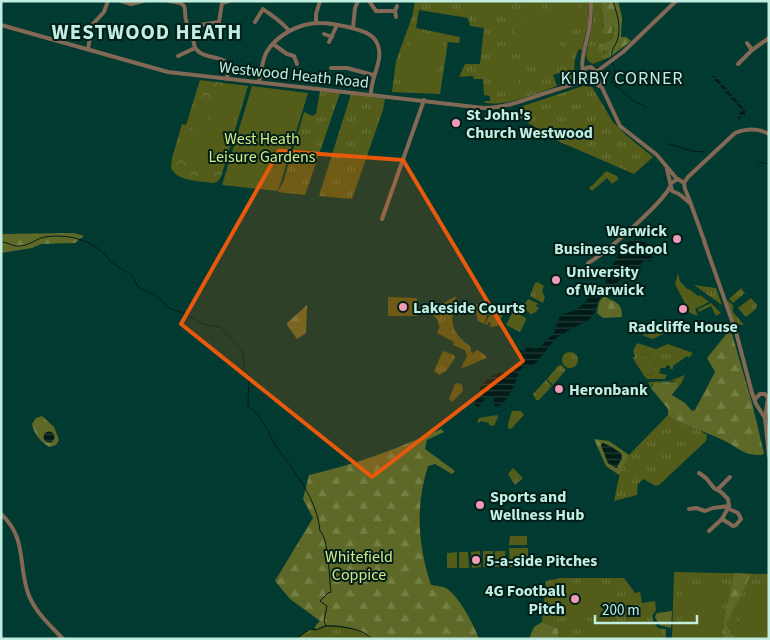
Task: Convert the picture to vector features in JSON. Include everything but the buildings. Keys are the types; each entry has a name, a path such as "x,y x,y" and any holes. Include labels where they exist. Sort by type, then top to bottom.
{"street":[{"path":"88,49 92,24 104,12 108,1"},
{"path":"121,1 131,4 143,2"},
{"path":"169,1 180,2 184,5 187,23 195,48 202,54 225,61 228,69 227,79"},
{"path":"316,23 316,14 320,1"},
{"path":"353,28 358,1"},
{"path":"368,1 376,11 395,11"},
{"path":"591,1 589,28 583,56 584,71 585,78 591,79 600,87"},
{"path":"591,79 634,43 676,1"},
{"path":"190,28 219,22 222,2 229,2"},
{"path":"396,17 395,11 397,6"},
{"path":"255,22 263,9 276,20 285,24 289,31"},
{"path":"260,82 261,67 266,53 273,44 289,31 305,24 337,25 366,33 377,42 380,49 379,62 371,87 371,94"},
{"name":"Westwood Heath Road","path":"1,25 168,72 484,108 502,107 585,78"},
{"path":"329,42 337,25"},
{"path":"324,34 332,37"},
{"path":"738,64 752,50 769,38"},
{"path":"747,43 752,50"},
{"path":"273,44 287,54 294,56 297,64"},
{"path":"178,56 195,48"},
{"path":"583,56 585,63 596,74 600,87 620,126 657,155 681,181 739,343 750,386 765,418"},
{"path":"584,71 609,62"},
{"path":"331,68 347,68 374,75"},
{"path":"382,219 424,100"},
{"path":"588,263 606,250 662,200 671,185 688,177 736,133 747,129 754,129 769,134"},
{"path":"667,168 671,185 677,194 690,203"},
{"path":"662,200 685,190"},
{"path":"750,386 760,394 768,396 765,418 769,456"},
{"path":"755,399 760,394"},
{"path":"759,407 764,407 768,403"},
{"path":"699,474 706,478 714,488 718,489 728,499 729,508 722,519 709,531"},
{"path":"718,489 730,477"},
{"path":"688,509 696,508 705,511 713,508 729,508 738,513 742,519 732,526 722,519"},
{"path":"1,514 11,524 18,537 28,594 38,612 63,639"}],"highlighted area":[{"path":"279,151 403,160 523,361 372,477 181,324"}],"green space":[{"path":"415,1 589,1 588,23 582,50 579,49 575,59 576,77 567,81 563,72 553,75 557,86 513,101 485,103 485,101 490,101 490,96 484,95 483,79 474,79 473,76 459,77 465,64 480,64 484,28 470,26 468,18 419,10 416,28 460,37 459,43 448,42 440,94 392,92 396,61 412,17"},
{"path":"469,1 502,1 502,14 469,14"},
{"path":"547,1 578,1 580,20 550,24"},
{"path":"593,1 601,1 604,29 612,29 613,25 614,36 600,44 603,52 608,49 610,57 593,64 588,61 586,56 593,18"},
{"path":"601,1 618,1 622,17 621,37 626,37 631,41 610,57 608,50 600,52 598,48 600,44 614,36 613,25 611,33 605,33"},
{"path":"539,11 567,54 540,72 512,29"},
{"path":"413,31 444,37 435,89 403,83"},
{"path":"505,59 519,83 502,93 487,69"},
{"path":"200,80 248,86 221,177 217,182 213,183 184,178 174,173 171,168 182,124 186,125"},
{"name":"West Heath Leisure Gardens","path":"252,86 308,93 278,191 222,185"},
{"path":"583,86 592,87 613,122 653,157 634,174 560,142 520,118 519,111 523,106"},
{"path":"220,89 241,96 228,138 207,131"},
{"path":"320,91 340,93 305,195 278,192 284,180 304,112 312,116 316,114"},
{"path":"351,94 385,99 383,110 352,199 319,196"},
{"path":"197,101 211,105 203,132 188,127"},
{"path":"183,128 227,142 218,171 174,157"},
{"path":"606,171 617,176 619,181 617,180 612,184 607,178 592,191 589,188 590,186"},
{"path":"74,233 84,236 75,243 41,244 32,248 1,253 1,234"},
{"path":"678,273 680,281 687,289 709,302 695,309 698,316 690,313 675,284"},
{"path":"538,282 544,286 542,291 545,297 543,303 530,296 535,283"},
{"path":"694,285 716,288 722,305"},
{"path":"741,288 745,293 733,303 729,299"},
{"path":"456,296 452,318 455,330 471,347 471,352 473,353 477,350 487,358 461,368 467,356 465,350 453,345 454,342 437,333 440,326 438,325 438,320 431,313"},
{"path":"604,296 619,305 622,317 603,318 597,313 599,302"},
{"name":"Lakeside Courts","path":"388,297 417,298 417,316 388,316"},
{"path":"751,298 757,305 756,309 746,317 738,308"},
{"path":"528,299 541,305 537,304 536,306 539,308 536,312 529,315 530,313 522,308"},
{"path":"727,300 733,305 733,312 744,325 735,324"},
{"path":"711,303 721,313 716,316 711,306 699,312 698,309"},
{"path":"477,304 489,310 484,324 478,321 476,313 471,311 474,305"},
{"path":"307,305 306,333 297,339 287,323"},
{"path":"513,311 526,318 520,332 506,325"},
{"path":"491,312 502,316 499,323 501,325 492,327 489,326 491,323 489,322 487,325 485,324"},
{"path":"641,322 647,335 673,322 680,325 653,339 644,336 639,327"},
{"path":"728,332 732,334 752,403 764,453 762,455 743,452 725,441 668,415 668,409 651,388 654,383 678,382 678,386 672,395 685,403 692,411 695,410 715,372 707,358"},
{"path":"637,343 656,349 668,344 693,353 689,358 687,356 673,366 673,369 670,369 670,366 667,365 665,368 661,368 659,373 667,375 665,379 647,379 645,377 653,373 655,365 649,356 644,354 639,356 635,362 633,351"},
{"path":"443,351 454,355 455,358 446,371 439,375 434,371"},
{"path":"570,352 576,354 578,360 576,366 570,368 564,366 562,360 564,354"},
{"path":"644,354 649,356 655,365 653,373 645,377 635,362 639,356"},
{"path":"561,365 565,371 553,385 547,379"},
{"path":"685,375 681,384 672,394 679,384 674,381 652,384 651,388 648,382 670,381"},
{"path":"546,380 552,386 539,400 536,400 533,394"},
{"path":"455,384 462,385 463,391 452,402 449,399"},
{"path":"512,411 521,411 524,415 511,429 508,428 508,424"},
{"path":"497,415 494,426 481,421 477,422 479,418"},
{"path":"668,415 707,435 706,441 659,485 656,486 643,479 638,484 637,495 614,501 620,472 629,455"},
{"path":"42,416 54,427 59,440 56,445 49,447 36,435 32,424 36,418"},
{"name":"Whitefield Coppice","path":"441,429 444,432 427,440 425,449 455,471 452,474 435,464 428,466 421,496 420,511 423,555 431,585 446,588 456,597 470,619 479,639 372,639 361,632 336,625 328,625 316,630 315,626 320,621 290,599 275,581 313,518 303,499 309,475 376,455"},
{"path":"594,439 609,441 629,455 619,475 606,466","holes":["603,443 620,452 622,459 616,468 608,463 601,445"]},
{"path":"513,468 523,478 515,485 508,474"},
{"path":"510,536 527,536 527,545 509,545"},
{"path":"509,548 528,548 528,567 510,567"},
{"name":"5-a-side Pitches","path":"480,551 481,567 472,568 471,552"},
{"path":"483,551 493,551 493,567 483,567"},
{"path":"495,551 505,551 505,567 495,567"},
{"path":"457,552 457,568 447,568 447,553"},
{"path":"459,552 468,552 469,568 459,568"},
{"path":"674,572 769,574 769,639 672,639"},
{"path":"734,573 751,574 726,624 730,633 735,637 734,639 723,639 725,617"},
{"path":"560,578 624,578 635,593 640,592 642,603 655,601 656,610 652,616 654,623 658,628 666,629 666,639 560,639 557,628 542,622 546,581"},
{"path":"763,582 769,585 769,623 759,639 736,625"},
{"name":"4G Football Pitch","path":"548,583 602,583 602,617 548,618"},
{"path":"682,584 717,585 716,636 681,635"},
{"path":"672,611 671,628 659,625 655,617 657,613"},
{"path":"542,622 557,628 560,639 529,639 534,627"},
{"path":"590,624 651,627 650,639 589,639"},
{"path":"326,626 357,630 372,639 296,639 310,629 316,630"}],"water":[{"path":"714,75 745,110 745,114 739,119 737,117 742,110 712,77"},
{"path":"637,239 650,247 652,250 652,261 646,260 641,265 620,275 622,278 612,291 606,291 598,301 594,314 588,320 557,337 535,364 519,371 515,384 506,400 498,407 494,406 494,399 490,396 486,397 479,407 475,406 475,397 478,391 490,377 518,367 522,363 515,353 517,349 525,352 527,345 536,349 540,347 554,333 559,318 563,314 581,306 596,289 605,288 606,278 619,253 626,249 629,241"},
{"path":"49,431 55,437 49,443 43,437"},
{"path":"603,443 622,455 617,468 608,463 601,445"}],"waterway":[{"path":"612,58 619,29 613,1"},
{"path":"613,62 615,71 611,82 634,101 646,107"},
{"path":"669,144 692,151 705,152"},
{"path":"758,162 769,164"},
{"path":"1,242 20,246 52,236 74,238 88,242 100,250 114,264 131,275 138,287 155,295 171,309 203,324 220,327 242,350 243,369 249,374 248,406 264,423 276,446 310,496 320,531 323,535 328,559 331,592 320,601 327,606 324,621 326,626 357,630 372,639"},
{"path":"296,639 310,629 316,630 326,626"}],"place":[{"name":"St John's Church Westwood","path":"456,123"},
{"name":"Warwick Business School","path":"677,239"},
{"name":"University of Warwick","path":"556,280"},
{"name":"Lakeside Courts","path":"403,307"},
{"name":"Radcliffe House","path":"683,309"},
{"name":"Heronbank","path":"559,389"},
{"name":"Sports and Wellness Hub","path":"480,505"},
{"name":"5-a-side Pitches","path":"476,560"},
{"name":"4G Football Pitch","path":"575,599"}],"district":[{"name":"WESTWOOD HEATH","path":"147,32"},
{"name":"KIRBY CORNER","path":"622,78"}]}
